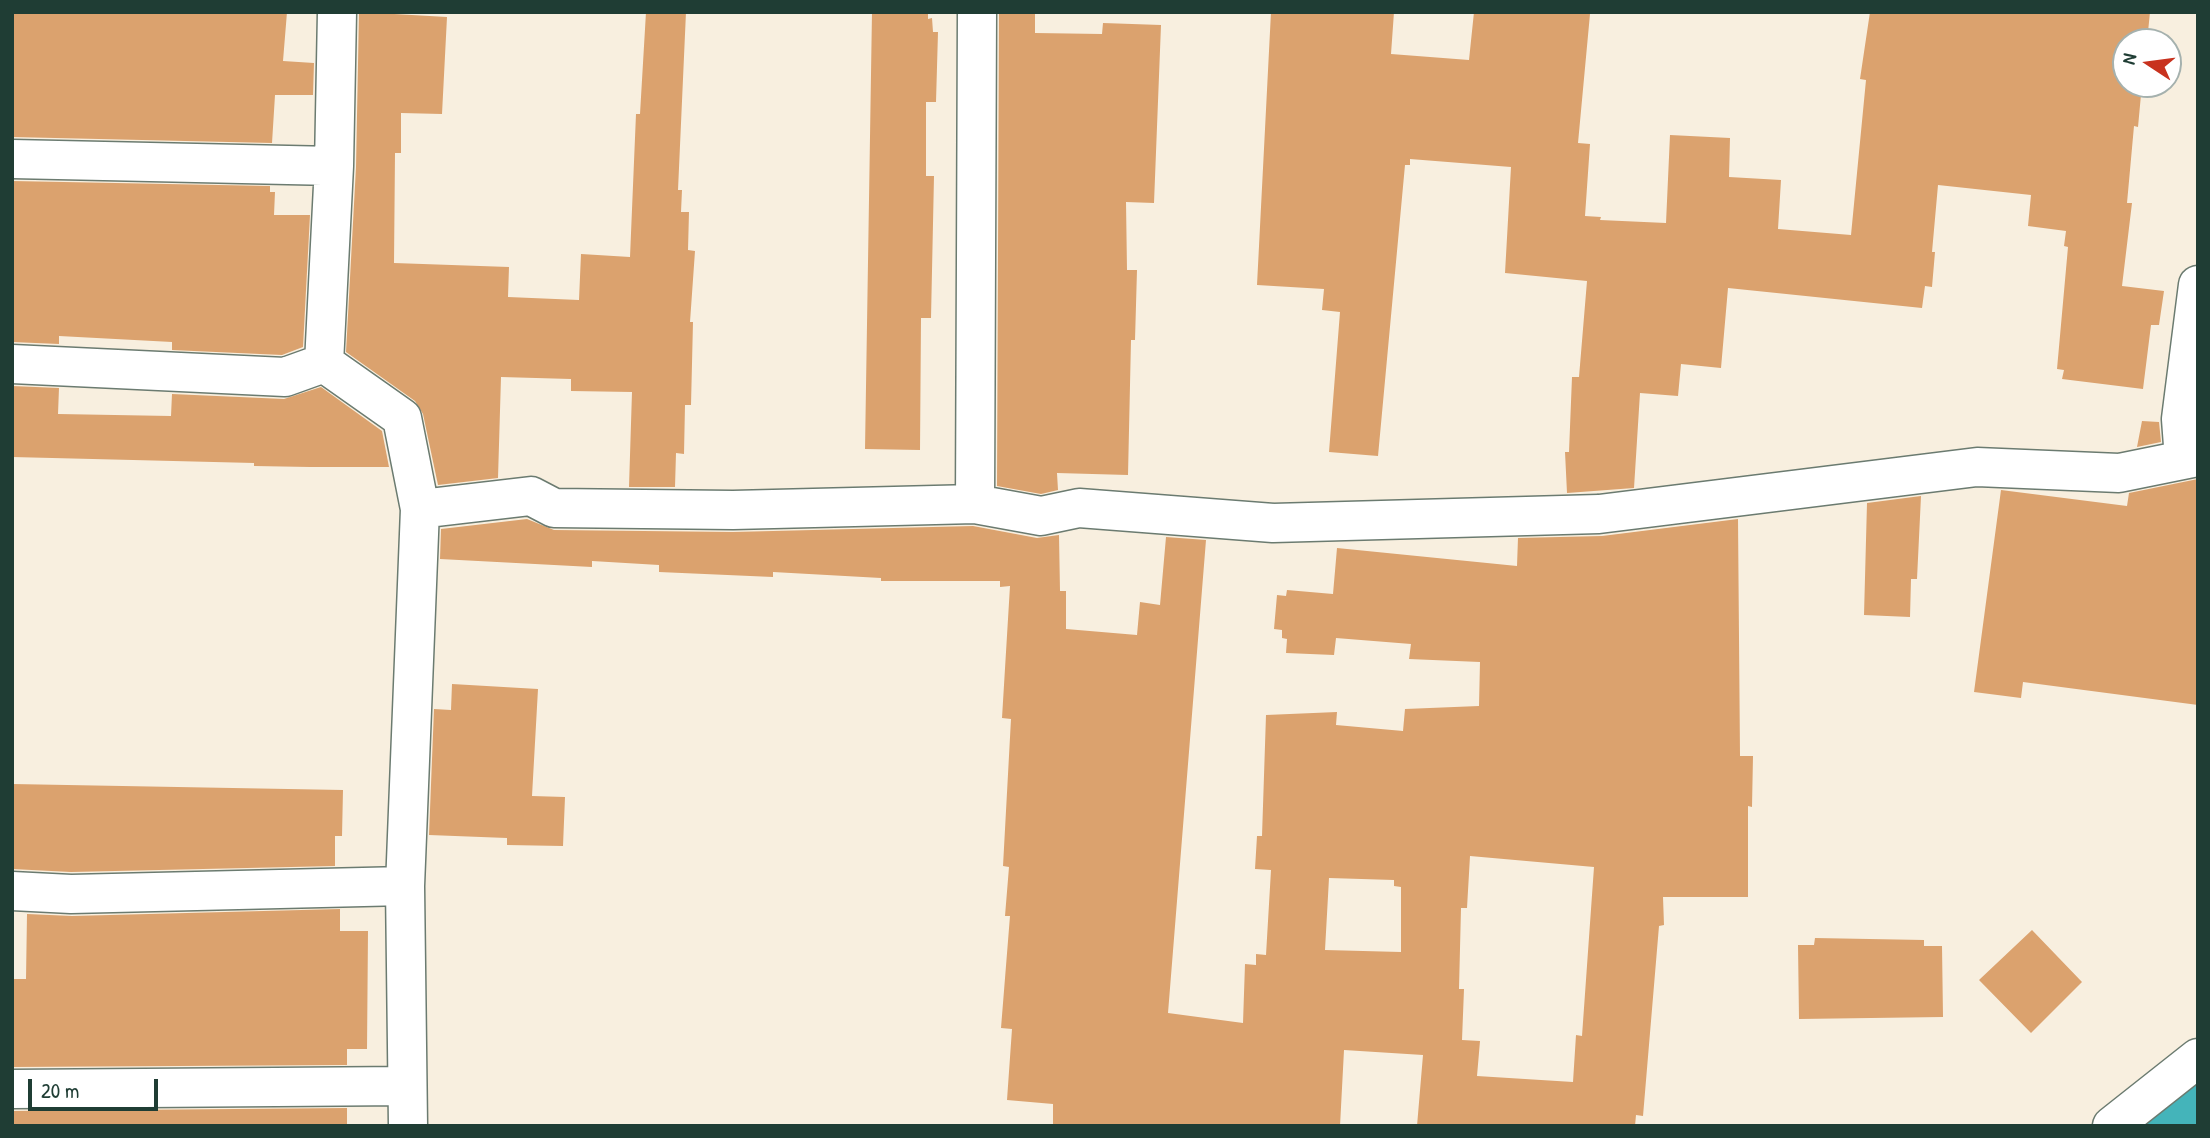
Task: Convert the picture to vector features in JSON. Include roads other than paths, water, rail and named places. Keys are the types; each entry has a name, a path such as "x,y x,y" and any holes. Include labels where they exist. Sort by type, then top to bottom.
{"street":[{"path":"324,363 334,166 337,12"},
{"path":"975,504 977,12"},
{"path":"12,159 334,166"},
{"path":"420,509 531,496 554,508 733,510 975,504 1041,516 1079,508 1273,523 1598,514 1977,467 2119,473 2191,458 2180,419 2198,285"},
{"path":"12,364 285,377 324,363"},
{"path":"324,363 402,418 420,509 405,886 408,1126"},
{"path":"12,891 71,894 405,886"},
{"path":"2112,1126 2198,1058"},
{"path":"12,1089 407,1086"}],"waterway":[{"path":"2170,1126 2198,1104"}]}
